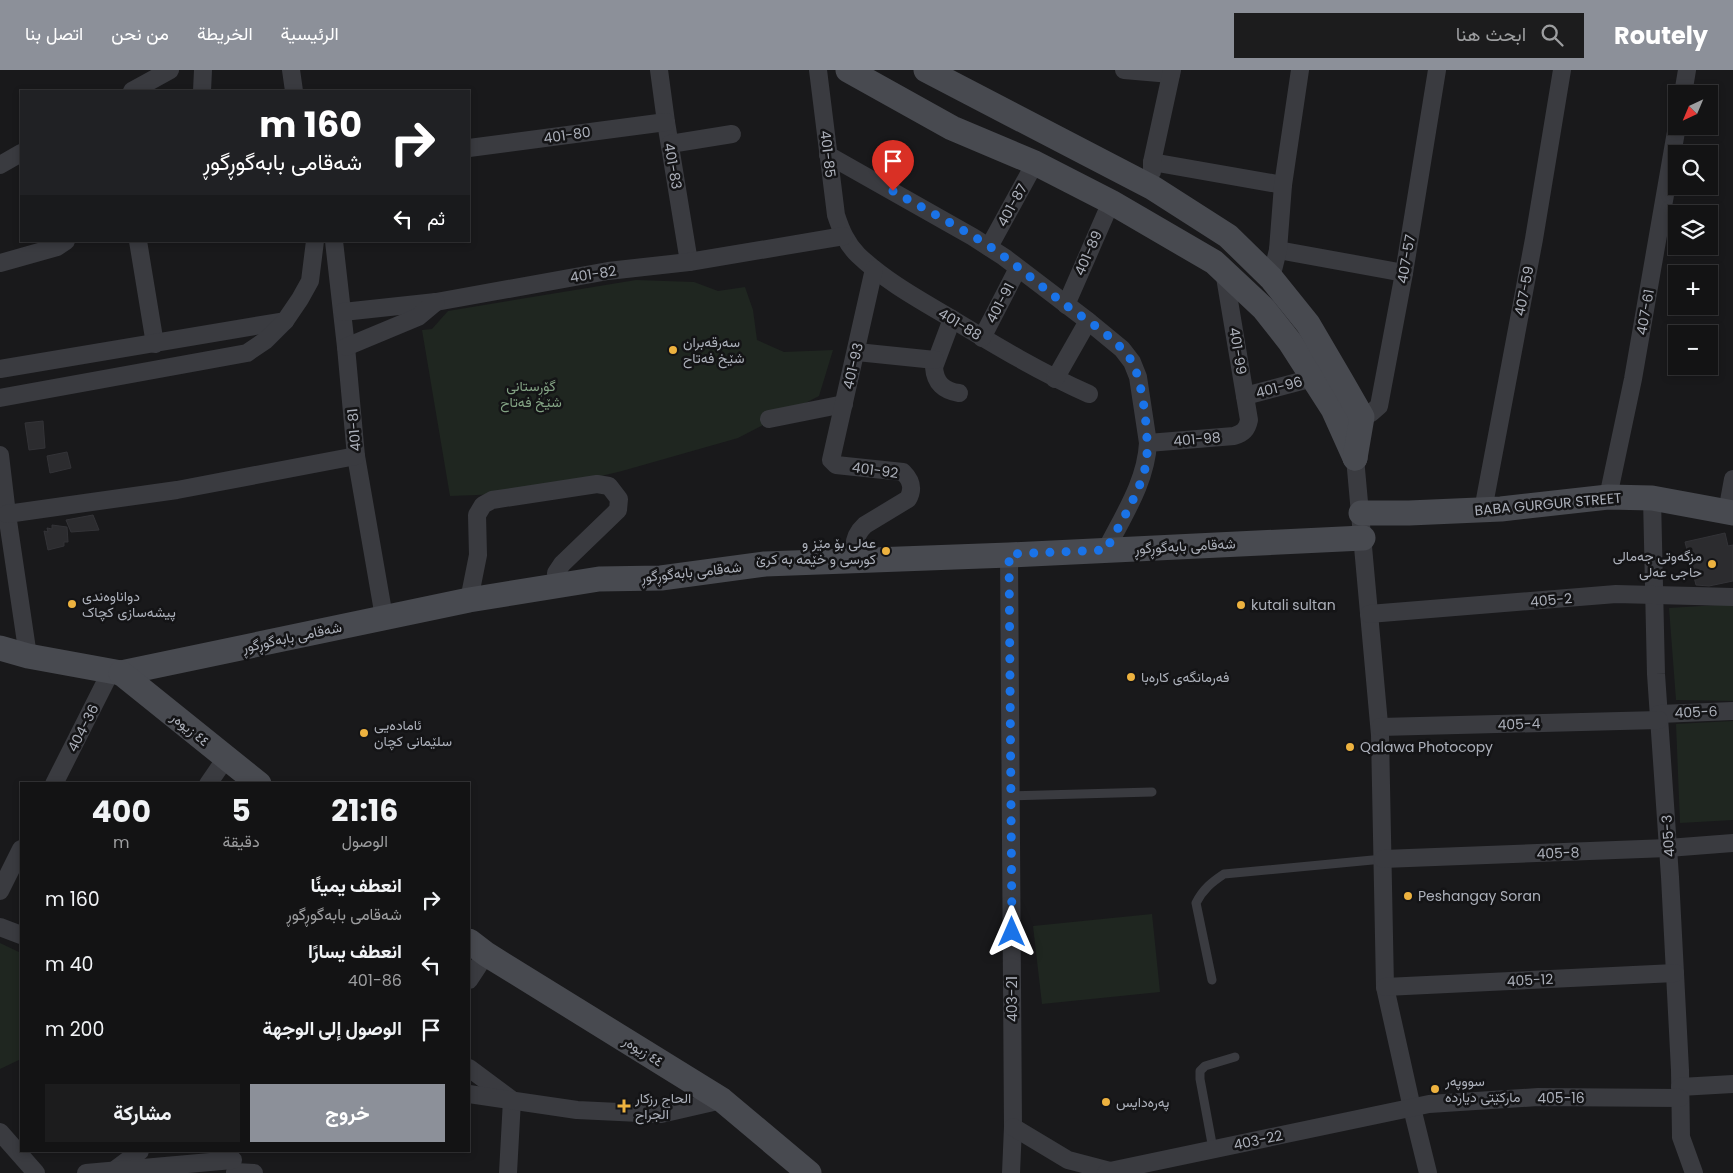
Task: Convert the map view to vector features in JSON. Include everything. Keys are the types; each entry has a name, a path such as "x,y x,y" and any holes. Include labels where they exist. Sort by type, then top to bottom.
{"street":[{"path":"134,90 170,70"},
{"path":"202,90 203,70"},
{"path":"291,70 294,90"},
{"name":"401-83","path":"659,70 689,262"},
{"name":"401-85","path":"818,70 836,215 844,236"},
{"path":"848,70 952,128 1035,163 1111,202 1214,262 1249,294 1273,320 1314,378 1351,421"},
{"path":"926,70 1153,188 1228,236 1271,278 1308,324 1351,421 1380,727 1380,816 1383,859 1385,987 1426,1172"},
{"path":"1124,70 1171,72 1152,162 1153,188"},
{"path":"1271,278 1278,250 1283,185 1300,70"},
{"name":"407-57","path":"1351,421 1376,410 1379,406 1404,273 1437,70"},
{"name":"407-59","path":"1484,510 1534,239 1562,70"},
{"path":"1684,85 1687,70"},
{"path":"952,128 973,94"},
{"name":"401-80","path":"470,148 666,122"},
{"path":"670,144 732,134"},
{"name":"407-61","path":"1608,497 1634,380 1675,135"},
{"path":"0,165 20,154"},
{"path":"828,155 989,247 1088,321 1122,349 1136,369 1148,443 1143,476 1106,550"},
{"path":"1152,162 1283,185"},
{"name":"401-87","path":"989,247 1035,163"},
{"name":"401-89","path":"1066,305 1111,202"},
{"name":"401-82","path":"342,312 436,302 608,271 689,262 844,236"},
{"name":"401-88","path":"844,236 857,254 874,269 912,296 1018,360 1089,394"},
{"path":"0,263 57,247 64,242"},
{"path":"138,242 155,344"},
{"path":"0,398 247,353 266,340 285,321 310,281 315,242"},
{"name":"401-81","path":"334,242 356,456 384,617"},
{"path":"1278,250 1404,273"},
{"name":"401-91","path":"982,338 1018,268"},
{"name":"401-93","path":"833,462 831,457 857,352 874,269"},
{"name":"401-99","path":"1224,271 1249,420 1245,430"},
{"path":"346,347 418,317 436,302"},
{"path":"952,319 935,360 935,374 938,381 947,390 959,393"},
{"path":"0,369 285,321"},
{"path":"1055,379 1088,321"},
{"path":"857,352 935,360"},
{"name":"401-96","path":"1245,396 1314,378"},
{"path":"769,419 844,404"},
{"name":"401-98","path":"1148,443 1234,436 1245,430"},
{"path":"0,455 7,514 9,650"},
{"path":"7,514 177,490 356,456"},
{"name":"401-92","path":"833,462 836,465 903,472 909,478 912,485 908,499 861,529 854,548 857,561"},
{"path":"1730,512 1733,479"},
{"path":"469,600 478,556 477,515 484,505 492,500 597,484 609,486 619,499 618,510 562,564 556,573 558,586"},
{"name":"BABA GURGUR STREET","path":"1362,526 1484,510 1608,497 1652,498 1730,512"},
{"name":"405-3","path":"1652,498 1659,717 1675,973 1681,1137 1694,1173"},
{"name":"شەقامی بابەگوڕگوڕ","path":"9,650 116,672 469,600 599,579 661,578 765,564 1106,550 1362,526"},
{"name":"403-21","path":"1009,554 1013,1126 1011,1173"},
{"name":"405-2","path":"1369,614 1616,594 1733,597"},
{"name":"٤٤ زیوەر","path":"116,672 256,782"},
{"name":"404-36","path":"55,782 116,672"},
{"name":"405-6","path":"1659,717 1733,711"},
{"name":"405-4","path":"1380,727 1659,717"},
{"path":"209,782 226,758"},
{"name":"405-8","path":"1383,859 1668,848 1733,843"},
{"path":"0,890 20,850"},
{"path":"0,927 20,935"},
{"path":"470,976 477,947"},
{"name":"٤٤ زیوەر","path":"477,947 722,1100 809,1173"},
{"name":"405-12","path":"1385,987 1675,973"},
{"path":"470,1069 512,1100"},
{"name":"405-16","path":"1412,1108 1429,1104 1538,1097 1680,1092 1733,1084"},
{"path":"470,1094 577,1110 661,1114 722,1100"},
{"path":"508,1173 512,1100"},
{"name":"403-22","path":"1108,1172 1412,1108"},
{"path":"1013,1126 1068,1160 1108,1172"},
{"path":"0,1132 36,1173"},
{"path":"114,1172 139,1152"},
{"path":"86,1173 234,1164 254,1173"}],"lane":[{"path":"1011,796 1152,792"},
{"path":"1212,980 1196,903 1208,885 1224,874 1383,859"},
{"path":"1213,1149 1200,1071 1205,1066 1234,1057"}],"green space":[{"name":"گۆڕستانی شێخ فەتاح","path":"636,280 694,282 718,291 745,287 753,310 757,340 784,352 833,350 819,396 738,438 622,471 530,493 450,496 422,330 432,329 448,311"},
{"path":"1733,604 1733,701 1676,700 1669,608"},
{"path":"1733,721 1733,820 1680,823 1676,724"},
{"path":"1152,914 1160,992 1042,1004 1033,926"},
{"path":"0,943 20,953 20,1059 0,1069"}],"building":[{"path":"43,421 45,448 29,450 25,423"},
{"path":"67,452 71,468 50,473 47,456"},
{"path":"93,515 99,530 71,532 66,520"},
{"path":"52,525 67,527 68,542 64,542 64,546 48,550 44,531 48,532 47,528 52,529"},
{"name":"مزگەوتی جەمالی حاجی عەلی","path":"1725,533 1728,546 1733,545 1733,581 1709,586 1696,585 1685,542"}],"place":[{"name":"سەرقەبران شێخ فەتاح","path":"673,350"},
{"name":"عەلی بۆ مێز و کورسی و خێمە بە کرێ","path":"886,551"},
{"name":"مزگەوتی جەمالی حاجی عەلی","path":"1712,564"},
{"name":"دواناوەندی پیشەسازی کچاک","path":"72,604"},
{"name":"kutali sultan","path":"1241,605"},
{"name":"فەرمانگەی کارەبا","path":"1131,677"},
{"name":"ئامادەیی سلێمانی کچان","path":"364,733"},
{"name":"Qalawa Photocopy","path":"1350,747"},
{"name":"Peshangay Soran","path":"1408,896"},
{"name":"سووپەر مارکێتی دیاردە","path":"1435,1089"},
{"name":"پەرەدایس","path":"1106,1102"},
{"name":"الحاج رزكار الجراح","path":"624,1106"}],"route":[{"path":"893,191 1004,257 1122,349 1136,369 1138,377 1148,443 1146,465 1143,476 1106,550 1009,554 1012,932"}]}
